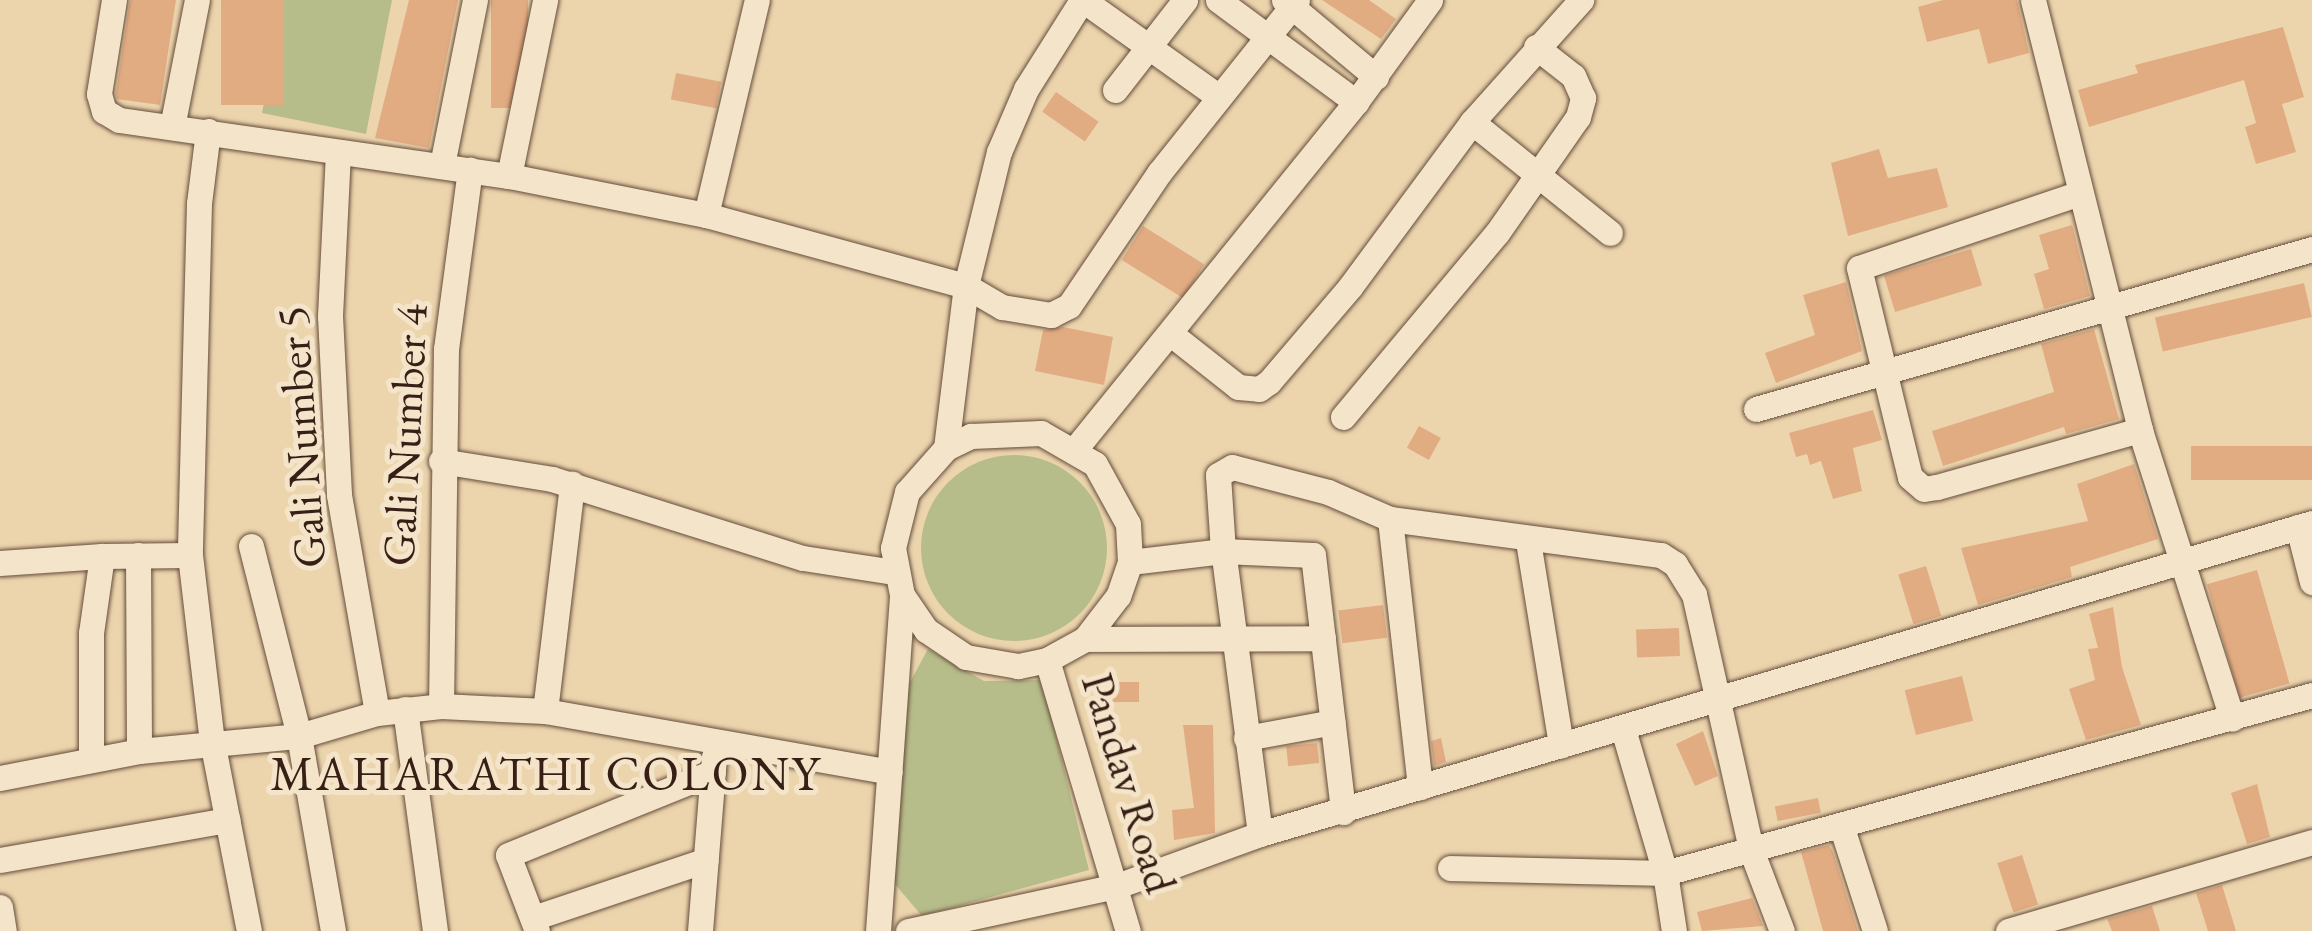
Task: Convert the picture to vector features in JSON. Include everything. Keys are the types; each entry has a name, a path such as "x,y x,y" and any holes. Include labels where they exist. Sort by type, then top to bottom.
{"street":[{"path":"114,0 99,80 104,112 172,127 509,176 706,215 966,286 1002,307 1060,314 1291,2 1376,76"},
{"path":"172,127 197,0"},
{"path":"442,166 475,0"},
{"path":"509,176 545,0"},
{"path":"706,215 757,0"},
{"path":"946,448 966,286 1010,119 1082,0 1219,98"},
{"path":"1115,90 1186,0"},
{"path":"1218,0 1356,102"},
{"path":"1076,448 1356,102 1430,0"},
{"path":"1171,334 1238,387 1259,389 1269,382 1350,287 1472,122 1581,0"},
{"path":"2033,0 2077,194 2140,430 2187,565 2232,718"},
{"path":"1343,417 1540,175 1578,118 1583,98 1573,76 1536,47"},
{"path":"1472,122 1610,233"},
{"path":"208,131 192,366 190,555 212,741 249,931"},
{"name":"Gali Number 5","path":"338,152 330,316 338,494 377,713"},
{"name":"Gali Number 4","path":"441,706 440,461 446,349 470,170"},
{"path":"2077,194 1866,262 1859,286 1910,477 1924,490 2140,430"},
{"path":"1756,409 2110,312 2312,248"},
{"path":"440,461 572,484 803,558 899,584 926,630 966,658 1018,666 1048,660 1084,640 1118,596 1130,562 1128,524 1110,482 1076,448 1012,429 946,448 906,492 894,526 899,584 878,931"},
{"path":"1260,834 1223,550 1218,475 1232,466 1328,492 1390,519 1528,542 1662,555 1675,564 1694,594 1715,704 1751,850 1782,931"},
{"path":"545,711 572,484"},
{"path":"1390,519 1420,787"},
{"path":"908,931 1118,886 1260,834 2187,565 2305,525 2312,582"},
{"path":"1528,542 1561,745"},
{"path":"251,546 299,736 333,931"},
{"path":"1130,562 1223,550 1312,555 1343,812"},
{"path":"138,555 139,751"},
{"path":"0,563 190,555"},
{"path":"91,758 91,633 102,556"},
{"path":"1084,640 1232,634 1324,638"},
{"name":"Pandav Road","path":"1048,660 1118,886 1128,931"},
{"path":"1450,868 1665,873 2312,695"},
{"path":"0,778 139,751 212,741 299,736 377,713 441,706 545,711 715,745 890,772"},
{"path":"406,709 435,931"},
{"path":"1246,738 1333,722"},
{"path":"1623,730 1665,873 1674,931"},
{"path":"700,931 715,745"},
{"path":"706,860 535,924 508,855 713,772"},
{"path":"0,860 228,820"},
{"path":"1841,825 1875,931"},
{"path":"2008,931 2312,842"},
{"path":"0,907 4,931"}],"green space":[{"path":"284,0 392,0 366,134 262,113"},
{"path":"1014,455 1049,462 1079,483 1100,513 1107,548 1100,583 1079,613 1049,634 1014,641 979,634 949,613 928,583 921,548 928,513 949,483 979,462"},
{"path":"928,649 984,681 1042,680 1089,870 922,916 888,876 909,684"}],"building":[{"path":"130,0 176,0 160,105 117,99"},
{"path":"221,0 284,0 284,105 221,105"},
{"path":"409,0 458,0 429,148 375,138"},
{"path":"491,0 528,0 528,108 491,108"},
{"path":"1322,0 1369,0 1396,19 1381,39"},
{"path":"1943,0 2017,0 2029,53 1988,64 1979,29 1927,42 1918,7"},
{"path":"2283,27 2304,97 2282,104 2296,152 2256,164 2245,127 2256,123 2244,80 2089,127 2078,90 2138,73 2135,65"},
{"path":"676,73 721,82 716,108 671,100"},
{"path":"1056,92 1099,122 1085,141 1042,112"},
{"path":"1879,149 1888,178 1937,168 1948,207 1848,236 1831,163"},
{"path":"2072,225 2090,296 2044,309 2034,274 2049,269 2039,235"},
{"path":"1143,226 1204,264 1183,298 1122,260"},
{"path":"1971,249 1982,285 1895,312 1884,276"},
{"path":"1846,282 1862,351 1776,383 1765,353 1815,335 1803,295"},
{"path":"2304,283 2312,317 2163,352 2155,317"},
{"path":"1063,327 1113,337 1104,385 1035,371 1043,330"},
{"path":"2094,329 2119,419 2066,434 2064,427 1943,466 1932,431 2054,392 2041,344"},
{"path":"1873,410 1882,440 1853,448 1862,491 1833,499 1821,461 1810,465 1807,454 1796,457 1789,433"},
{"path":"1419,426 1441,438 1429,460 1407,448"},
{"path":"2191,446 2312,446 2312,480 2191,480"},
{"path":"2134,464 2158,539 2070,567 2072,577 1978,605 1961,548 2088,521 2077,484"},
{"path":"1926,566 1941,616 1913,624 1898,574"},
{"path":"2257,570 2290,683 2240,698 2207,584"},
{"path":"1383,605 1387,638 1342,643 1338,610"},
{"path":"2113,607 2122,667 2141,725 2086,740 2069,689 2095,680 2088,649 2098,648 2089,614"},
{"path":"1679,628 1680,656 1637,657 1636,630"},
{"path":"1962,676 1973,721 1916,735 1905,690"},
{"path":"1111,682 1139,682 1139,702 1111,702"},
{"path":"1183,725 1213,725 1215,833 1174,840 1172,810 1194,808"},
{"path":"1703,731 1718,776 1695,786 1676,744"},
{"path":"1441,738 1446,762 1434,766 1431,741"},
{"path":"1317,743 1319,763 1288,766 1286,746"},
{"path":"2257,784 2270,837 2247,844 2231,793"},
{"path":"1818,798 1821,813 1778,821 1775,806"},
{"path":"1829,845 1858,931 1823,931 1801,852"},
{"path":"2022,855 2038,904 2013,912 1997,863"},
{"path":"2222,885 2236,931 2208,931 2196,893"},
{"path":"1752,898 1763,926 1702,931 1697,912"},
{"path":"2152,906 2160,931 2112,931 2107,919"}],"district":[{"name":"MAHARATHI COLONY","path":"546,774"}]}
